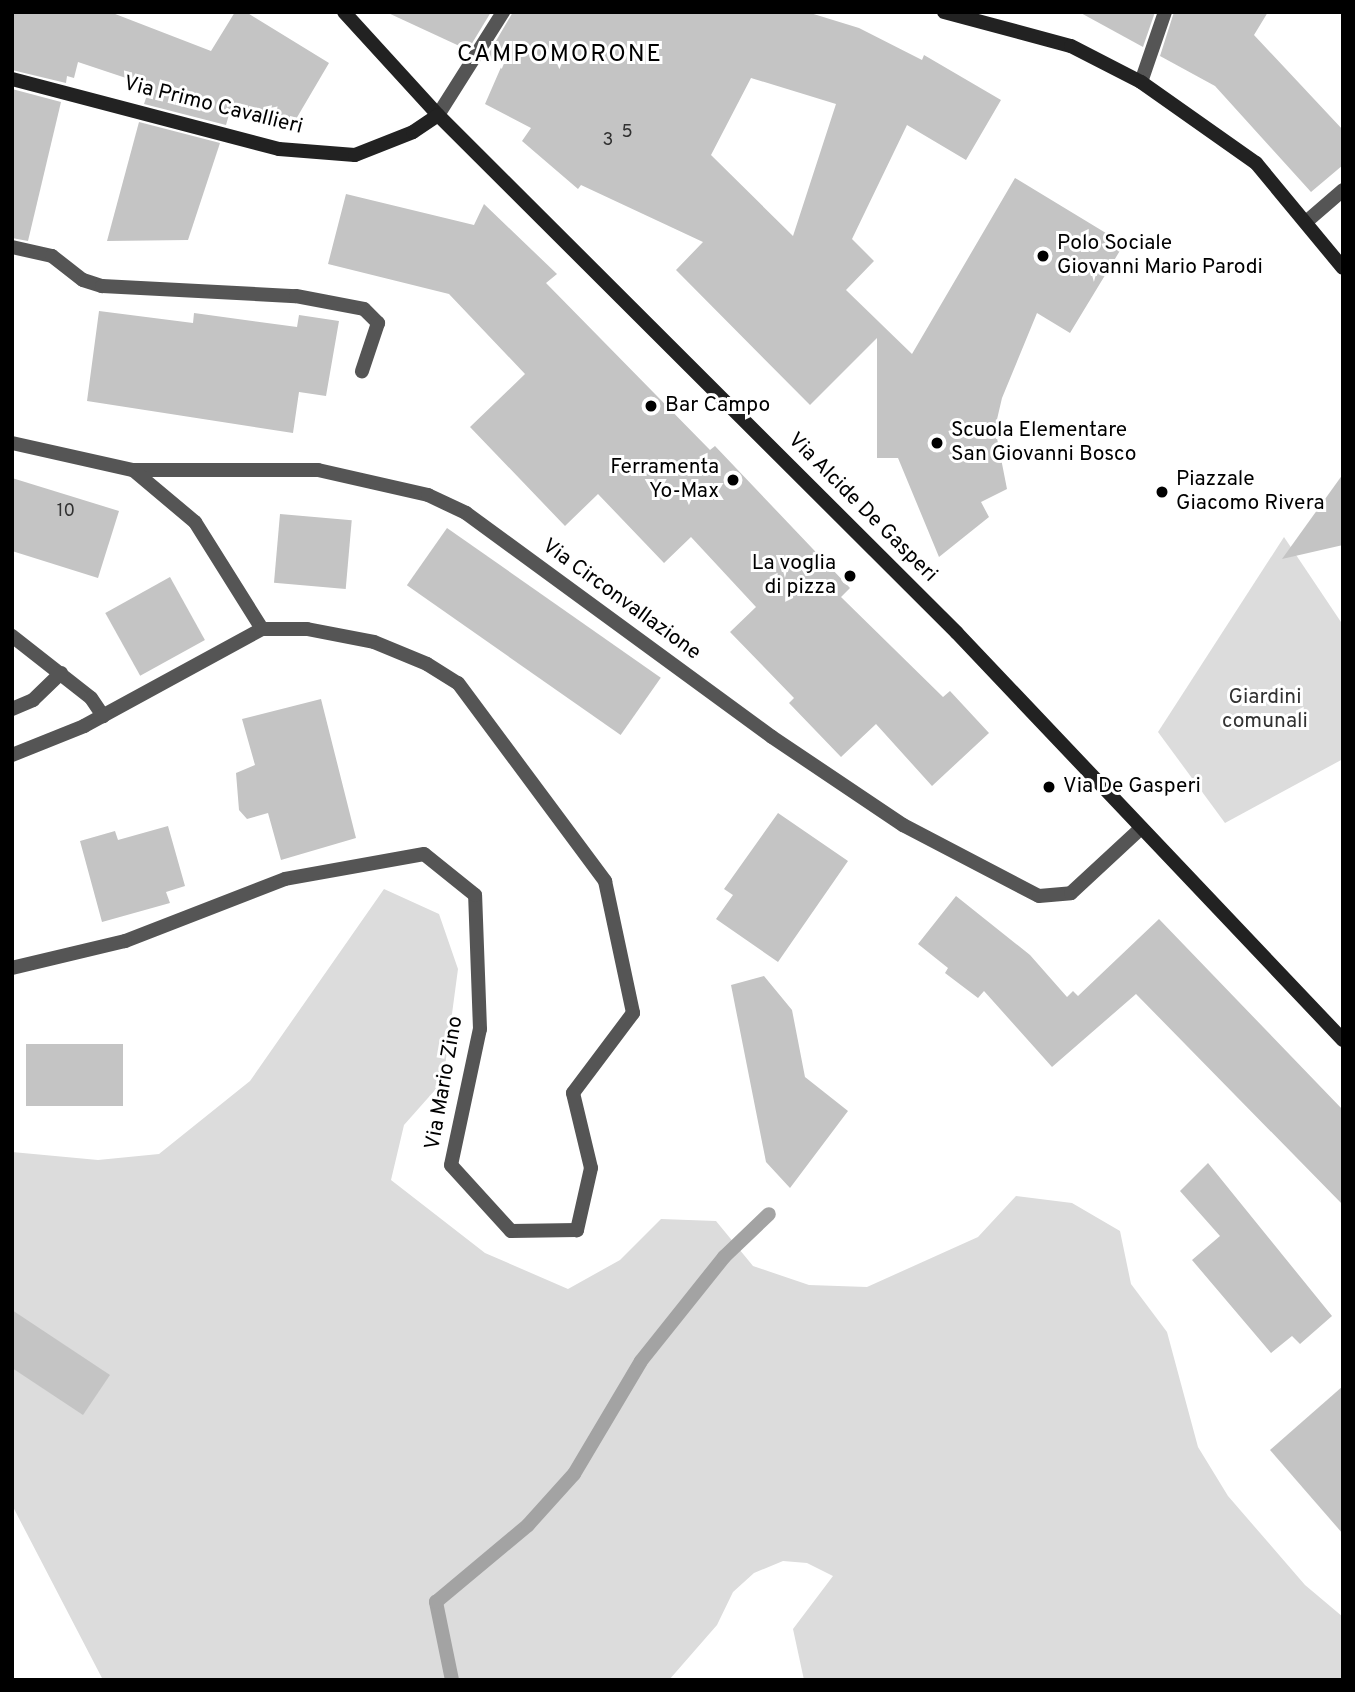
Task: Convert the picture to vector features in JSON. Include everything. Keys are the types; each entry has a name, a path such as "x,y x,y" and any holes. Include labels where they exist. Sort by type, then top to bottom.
{"main road":[{"name":"Via Alcide De Gasperi","path":"344,12 439,115 957,633 1343,1040"},
{"path":"944,12 1071,46 1141,82 1256,163 1343,268"},
{"name":"Via Primo Cavallieri","path":"12,79 279,149 355,155 413,132 439,115"}],"street":[{"path":"439,115 503,12"},
{"path":"1141,82 1165,12"},
{"path":"1306,222 1343,190"},
{"path":"12,247 52,256 83,280 102,285 296,296 364,309 378,323 362,371"},
{"name":"Via Circonvallazione","path":"12,443 133,470 193,474 318,470 428,495 466,513 772,737 903,825 1039,896 1071,893 1140,829"},
{"path":"133,470 195,522 262,629"},
{"name":"Via Mario Zino","path":"12,755 103,716 262,629 307,629 373,642 418,659 458,683 605,881 633,1013 573,1093 591,1168 577,1230 511,1231 451,1165 480,1030 475,895 424,853 285,879 125,941 12,968"},
{"path":"12,636 91,698 103,716"},
{"path":"12,709 33,700 61,673"}],"green space":[{"name":"Giardini comunali","path":"1284,537 1343,625 1343,759 1225,823 1158,732"},
{"path":"384,889 439,914 458,969 443,1081 404,1125 391,1180 485,1253 568,1289 620,1260 661,1219 716,1221 753,1266 809,1285 867,1287 978,1237 1016,1196 1072,1203 1120,1231 1131,1284 1167,1332 1198,1447 1228,1496 1305,1585 1343,1617 1343,1680 804,1680 793,1629 833,1576 807,1563 783,1561 754,1573 733,1592 717,1625 669,1680 103,1680 12,1505 12,1152 98,1160 159,1154 250,1081"}],"building":[{"path":"12,12 110,12 211,51 235,12 246,12 329,63 289,131 230,111 226,125 144,104 150,86 78,62 74,78 67,76 66,83 12,70"},
{"path":"386,12 491,12 468,50"},
{"path":"513,12 807,12 859,28 922,60 924,55 1001,100 966,160 907,125 852,239 874,261 846,290 912,354 1015,178 1124,244 1070,333 1037,313 1002,398 995,428 1007,489 981,502 989,517 939,557 898,458 877,458 877,338 810,405 676,270 703,242 581,185 578,189 522,141 531,128 485,104 502,65 486,58","holes":["751,78 836,104 793,236 711,155"]},
{"path":"1079,12 1155,12 1143,47"},
{"path":"1174,12 1268,12 1254,35 1343,130 1343,165 1311,192 1215,86 1160,56"},
{"path":"12,89 61,102 28,241 12,238"},
{"path":"139,122 220,143 188,240 107,241"},
{"path":"346,194 474,225 484,204 557,274 546,283 710,450 715,446 850,588 841,597 943,697 950,691 989,733 932,786 876,724 841,757 789,703 794,698 730,632 756,607 691,537 664,563 598,494 565,526 470,427 525,374 449,294 328,264"},
{"path":"99,311 193,323 194,313 297,327 299,315 339,321 326,396 299,392 293,433 87,401"},
{"path":"1343,474 1343,545 1282,559"},
{"path":"12,478 119,511 98,578 12,551"},
{"path":"280,514 352,520 346,589 274,583"},
{"path":"447,528 661,678 621,735 407,585"},
{"path":"170,577 205,640 140,676 105,613"},
{"path":"321,699 356,838 281,860 268,813 247,819 239,810 236,773 255,765 242,719"},
{"path":"778,813 848,861 778,962 716,919 733,895 724,889"},
{"path":"168,826 185,886 166,892 170,903 102,922 80,841 115,831 118,840"},
{"path":"956,896 1030,955 1067,997 1073,991 1078,996 1159,919 1343,1110 1343,1205 1136,994 1052,1067 984,991 978,998 945,973 948,968 918,944"},
{"path":"764,976 792,1010 805,1077 848,1111 790,1188 766,1162 731,985"},
{"path":"26,1044 123,1044 123,1106 26,1106"},
{"path":"1208,1163 1332,1316 1300,1344 1292,1336 1271,1353 1192,1260 1220,1236 1180,1191"},
{"path":"12,1310 110,1375 83,1415 12,1368"},
{"path":"1343,1386 1343,1534 1270,1450"}],"waterway":[{"path":"452,1680 436,1602 528,1525 574,1474 641,1361 724,1257 769,1214"}],"place":[{"name":"Polo Sociale Giovanni Mario Parodi","path":"1043,256"},
{"name":"Bar Campo","path":"651,406"},
{"name":"Scuola Elementare San Giovanni Bosco","path":"937,443"},
{"name":"Ferramenta Yo-Max","path":"733,480"},
{"name":"Piazzale Giacomo Rivera","path":"1162,492"},
{"name":"La voglia di pizza","path":"850,576"},
{"name":"Via De Gasperi","path":"1049,787"}],"district":[{"name":"CAMPOMORONE","path":"560,56"}]}
